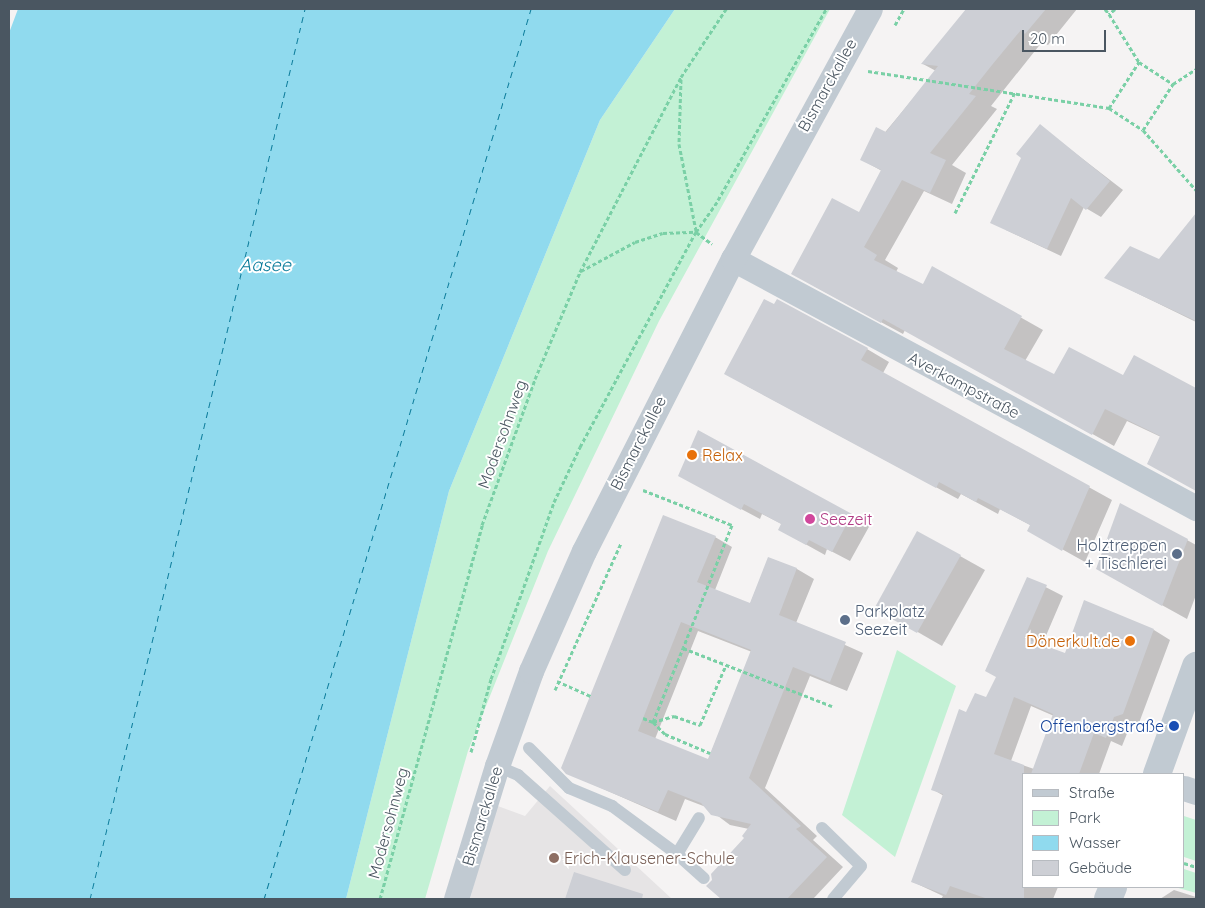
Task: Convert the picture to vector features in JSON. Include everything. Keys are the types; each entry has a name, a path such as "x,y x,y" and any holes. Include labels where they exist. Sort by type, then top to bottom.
{"street":[{"name":"Bismarckallee","path":"456,899 497,766 532,671 584,551 733,259 870,9"},
{"name":"Averkampstraße","path":"733,259 1196,508"},
{"path":"1157,773 1196,666"}],"lane":[{"path":"529,748 569,788 612,806 677,854 704,878"},
{"path":"497,766 518,775 625,870"},
{"path":"677,854 699,818"},
{"path":"822,828 861,866 833,899"}],"path":[{"name":"Modersohnweg","path":"380,899 482,525 535,379 580,272 681,77 726,9"},
{"path":"469,759 491,679 554,502 580,447 696,232 718,200 826,9"},
{"path":"890,32 904,9"},
{"path":"1105,9 1139,62 1173,84"},
{"path":"1109,14 1115,9"},
{"path":"1109,108 1139,62"},
{"path":"863,79 872,63"},
{"path":"1143,130 1173,84 1196,69"},
{"path":"868,70 1109,108 1143,130 1196,190"},
{"path":"681,77 679,144 696,232"},
{"path":"955,213 1015,92"},
{"path":"580,272 635,242 663,233 696,232 733,259"},
{"path":"620,480 732,525 653,722"},
{"path":"640,499 649,482"},
{"path":"551,699 625,534"},
{"path":"682,648 832,706"},
{"path":"653,722 674,716 700,725 726,665"},
{"path":"532,671 590,696"},
{"path":"643,718 653,722 665,734 710,753"}],"shaded area":[{"name":"Erich-Klausener-Schule","path":"550,786 672,899 470,899 495,805 525,816"}],"green space":[{"path":"675,9 830,9 659,321 548,551 468,751 425,899 346,899 449,491 600,120"},
{"path":"897,650 956,686 895,857 842,815"},
{"path":"1185,816 1196,820 1196,861 1185,857"},
{"path":"1185,869 1196,873 1196,893 1178,888 1185,888"}],"water":[{"name":"Aasee","path":"18,9 675,9 600,120 449,491 346,899 9,899 9,33"}],"building":[{"path":"966,9 1046,9 1025,34 1021,30 992,65 969,94 976,96 930,153 946,160 930,193 902,180 864,247 877,255 874,260 923,284 932,266 1022,316 1004,349 1054,374 1069,347 1123,375 1134,355 1196,388 1196,491 1147,464 1160,436 1105,409 1092,435 883,319 881,323 791,274 832,198 859,212 881,170 860,160 876,127 886,132 938,66 921,64"},
{"path":"1040,124 1110,181 1086,210 1071,198 1047,249 990,223 1021,158 1016,154"},
{"path":"1196,213 1196,321 1104,278 1130,246 1159,259"},
{"path":"764,299 774,304 777,299 868,348 861,360 1090,486 1062,551 1027,531 1030,525 978,498 976,502 939,482 936,488 724,374"},
{"name":"Seezeit","path":"698,430 852,514 832,552 809,540 806,545 778,530 781,524 744,504 741,510 678,476"},
{"path":"1120,503 1188,539 1162,606 1096,569"},
{"path":"663,515 716,536 697,582 750,603 768,557 797,568 779,615 846,642 830,682 793,667 749,778 801,826 796,829 827,857 787,899 721,899 706,886 712,880 711,874 744,838 742,836 751,824 711,815 701,803 668,790 658,812 566,774 561,768","holes":["681,622 751,650 708,759 638,731"]},
{"path":"917,531 961,555 917,633 874,609"},
{"path":"1027,577 1047,585 1024,638 1065,653 1084,600 1154,629 1123,714 1114,717 1106,738 1094,733 1079,773 1031,773 1053,714 1014,697 994,754 1024,765 1024,773 1022,773 1022,888 1024,888 1024,899 988,899 950,886 946,895 911,882 943,794 931,790 959,709 966,712 975,693 986,697 996,677 985,671"},
{"path":"574,872 643,894 642,899 565,899"}],"ferry route":[{"path":"90,899 305,9"},
{"path":"264,899 531,9"}],"place":[{"name":"Relax","path":"692,455"},
{"name":"Seezeit","path":"810,519"},
{"name":"Holztreppen + Tischlerei","path":"1177,554"},
{"name":"Parkplatz Seezeit","path":"845,620"},
{"name":"Dönerkult.de","path":"1130,641"},
{"name":"Offenbergstraße","path":"1174,726"},
{"name":"Erich-Klausener-Schule","path":"554,858"}]}
